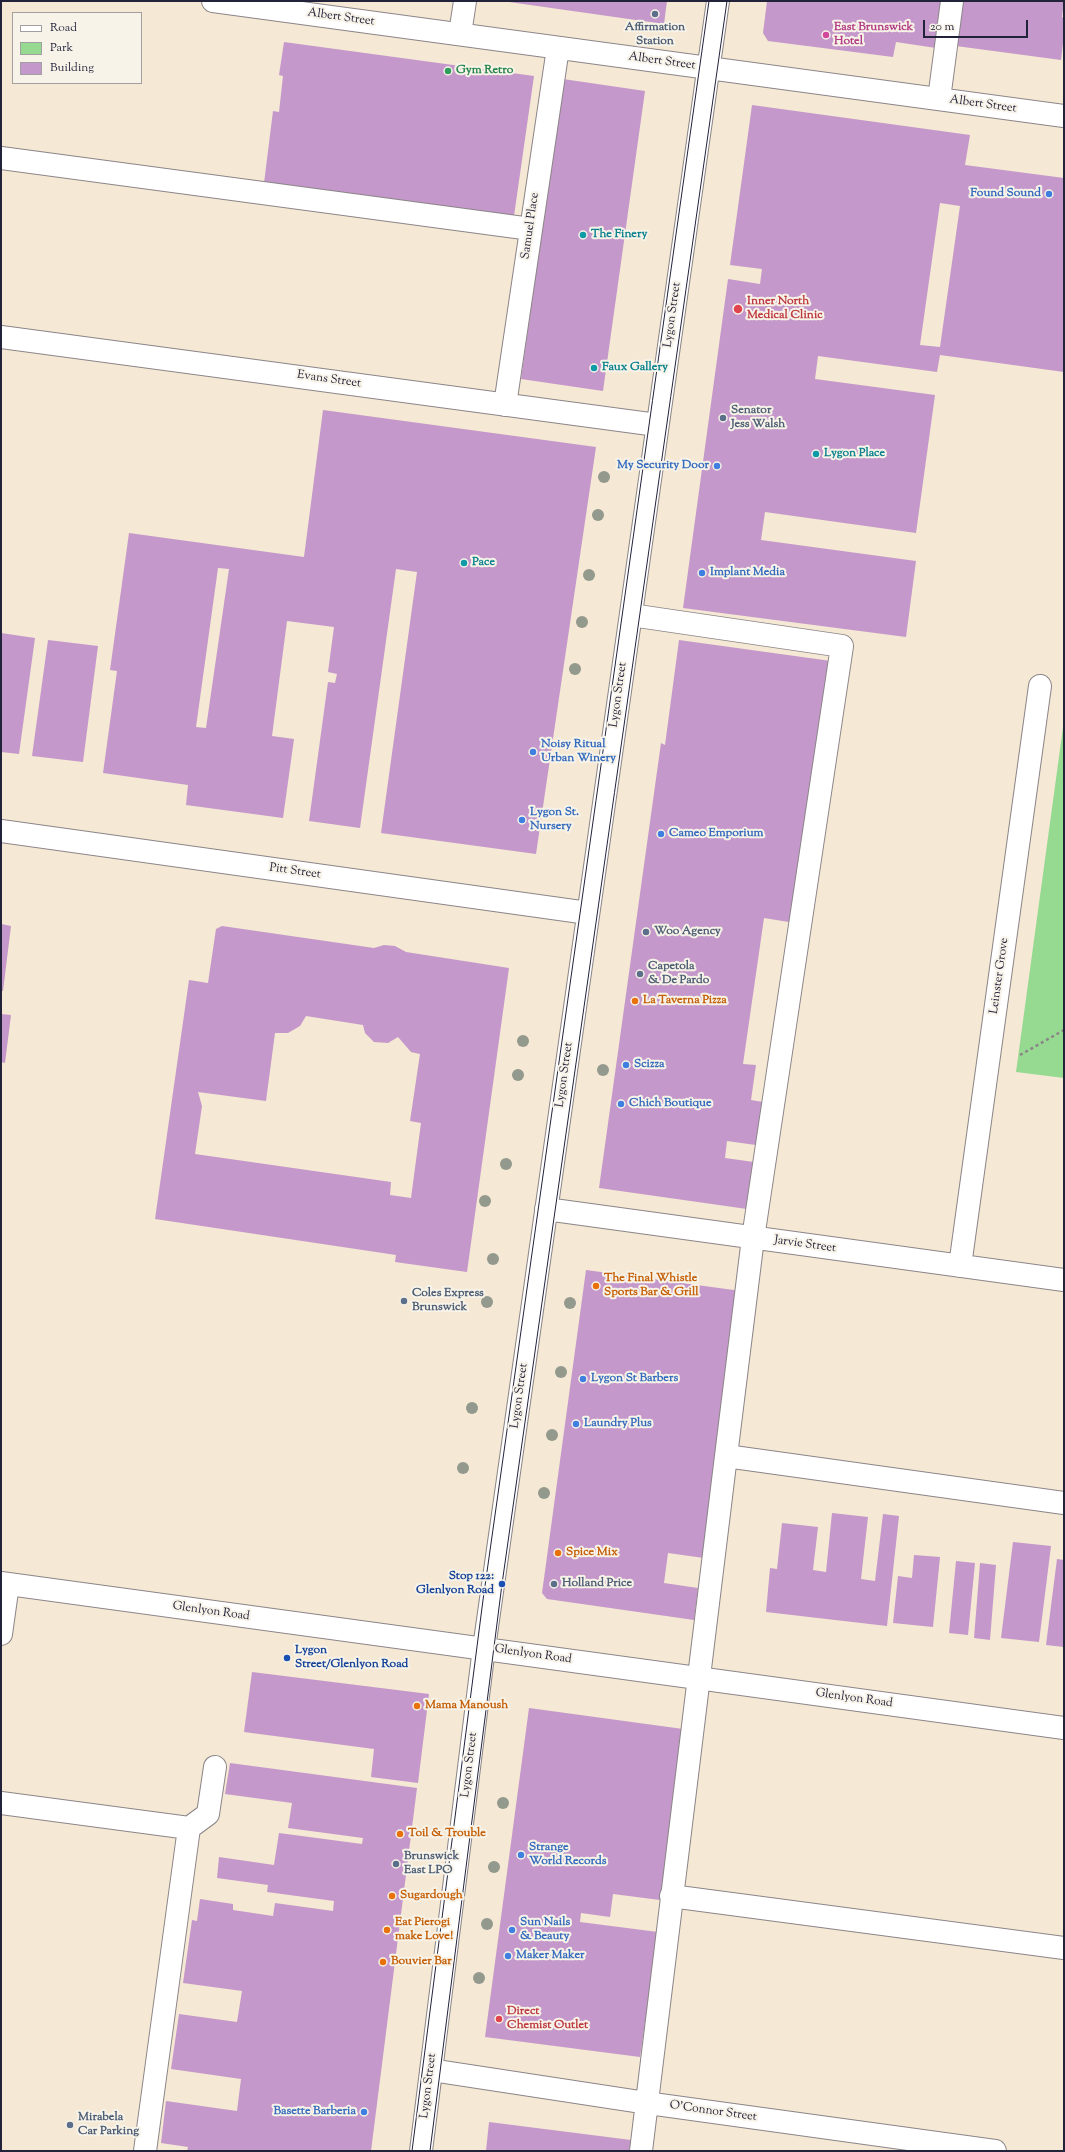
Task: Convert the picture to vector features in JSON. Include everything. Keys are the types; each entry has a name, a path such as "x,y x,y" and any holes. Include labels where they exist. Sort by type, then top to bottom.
{"street":[{"name":"Albert Street","path":"213,1 1064,116"},
{"path":"460,34 465,1"},
{"name":"Lygon Street","path":"421,2151 484,1648 718,1"},
{"path":"939,99 952,1"},
{"name":"Samuel Place","path":"505,404 558,48"},
{"path":"1,158 531,229"},
{"name":"Evans Street","path":"1,337 657,425"},
{"path":"631,615 842,646 753,1238 641,2151"},
{"name":"Leinster Grove","path":"960,1266 1040,686"},
{"name":"Pitt Street","path":"1,831 588,914"},
{"name":"Jarvie Street","path":"546,1209 1064,1280"},
{"path":"726,1456 1064,1503"},
{"path":"1,1634 4,1583"},
{"name":"Glenlyon Road","path":"4,1583 1064,1728"},
{"path":"1,1803 189,1828 208,1814 215,1766"},
{"path":"145,2151 189,1828"},
{"path":"672,1896 1064,1948"},
{"name":"O'Connor Street","path":"431,2070 647,2103 995,2151"}],"path":[{"path":"988,1062 1024,1054 1064,1030"}],"green space":[{"path":"1064,720 1064,1078 1016,1072"}],"building":[{"path":"502,1 667,1 664,24"},
{"path":"767,1 942,1 936,48 896,42 893,57 768,41 763,33"},
{"path":"963,1 1064,1 1062,17 1064,18 1064,35 1061,60 956,46"},
{"path":"284,42 534,76 514,216 264,183 273,111 279,112 283,76 279,75"},
{"name":"The Finery","path":"563,79 645,91 603,391 521,379"},
{"path":"752,105 970,135 965,165 1064,178 1064,372 940,355 937,372 818,356 815,379 935,395 916,533 765,512 761,540 916,561 906,637 683,608 728,279 760,284 762,269 730,265","holes":["940,203 960,206 940,347 920,345"]},
{"path":"323,410 596,447 536,854 381,833 417,572 396,569 360,828 309,821 328,682 335,683 337,674 328,672 334,627 287,621 272,736 294,739 283,818 186,805 188,785 103,773 117,671 110,670 129,533 304,557","holes":["218,568 229,569 206,728 196,727"]},
{"path":"1,633 35,638 19,754 1,752"},
{"path":"48,640 98,646 83,762 32,756"},
{"path":"679,640 831,661 795,923 764,918 743,1064 756,1065 751,1100 769,1103 763,1146 727,1141 725,1158 761,1163 754,1210 599,1188 661,743 665,745"},
{"path":"1,924 11,926 3,991 1,991"},
{"path":"222,926 374,948 384,945 395,946 406,952 509,968 467,1272 395,1262 396,1255 155,1219 189,980 208,983 216,929","holes":["306,1016 363,1025 365,1033 374,1042 388,1043 398,1037 411,1052 420,1054 410,1121 421,1123 411,1198 390,1195 391,1182 195,1154 202,1106 198,1092 266,1101 275,1033 288,1033 300,1026"]},
{"path":"1,1014 11,1015 5,1063 1,1062"},
{"path":"586,1270 741,1291 704,1558 668,1553 664,1583 698,1588 694,1620 547,1599 542,1593"},
{"path":"832,1513 868,1517 861,1579 875,1581 883,1514 899,1516 887,1626 766,1612 770,1568 777,1569 782,1523 818,1527 813,1570 826,1572"},
{"path":"1013,1542 1051,1546 1039,1642 1001,1638"},
{"path":"914,1555 940,1557 933,1627 893,1623 898,1576 912,1578"},
{"path":"1057,1559 1064,1560 1064,1647 1046,1645"},
{"path":"956,1561 975,1563 968,1635 949,1633"},
{"path":"980,1563 996,1565 990,1640 974,1638"},
{"path":"252,1672 429,1694 418,1783 371,1777 374,1749 244,1732"},
{"path":"529,1708 683,1729 660,1900 613,1894 610,1917 581,1913 580,1922 658,1932 640,2057 485,2037"},
{"path":"230,1763 417,1788 371,2151 187,2151 188,2147 161,2143 166,2101 237,2111 241,2079 171,2069 179,2014 237,2022 242,1991 183,1983 192,1920 197,1921 200,1899 233,1904 233,1910 273,1916 275,1903 333,1911 334,1901 267,1892 268,1885 217,1878 219,1857 274,1865 279,1833 362,1844 363,1838 288,1828 292,1803 225,1794"},
{"path":"489,2122 631,2140 629,2151 486,2151"}],"tram line":[{"path":"412,2151 483,1600 709,1"},
{"path":"430,2151 502,1584 727,1"}],"place":[{"name":"Affirmation Station","path":"655,14"},
{"name":"East Brunswick Hotel","path":"826,35"},
{"name":"Gym Retro","path":"448,71"},
{"name":"Found Sound","path":"1049,194"},
{"name":"The Finery","path":"583,235"},
{"name":"Inner North Medical Clinic","path":"738,309"},
{"name":"Faux Gallery","path":"594,368"},
{"name":"Senator Jess Walsh","path":"723,418"},
{"name":"Lygon Place","path":"816,454"},
{"name":"My Security Door","path":"717,466"},
{"name":"Pace","path":"464,563"},
{"name":"Implant Media","path":"702,573"},
{"name":"Noisy Ritual Urban Winery","path":"533,752"},
{"name":"Lygon St. Nursery","path":"522,820"},
{"name":"Cameo Emporium","path":"661,834"},
{"name":"Woo Agency","path":"646,932"},
{"name":"Capetola & De Pardo","path":"640,974"},
{"name":"La Taverna Pizza","path":"635,1001"},
{"name":"Scizza","path":"626,1065"},
{"name":"Chich Boutique","path":"621,1104"},
{"name":"The Final Whistle Sports Bar & Grill","path":"596,1286"},
{"name":"Coles Express Brunswick","path":"404,1301"},
{"name":"Lygon St Barbers","path":"583,1379"},
{"name":"Laundry Plus","path":"576,1424"},
{"name":"Spice Mix","path":"558,1553"},
{"name":"Stop 122: Glenlyon Road","path":"502,1584"},
{"name":"Holland Price","path":"554,1584"},
{"name":"Lygon Street/Glenlyon Road","path":"287,1658"},
{"name":"Mama Manoush","path":"417,1706"},
{"name":"Toil & Trouble","path":"400,1834"},
{"name":"Strange World Records","path":"521,1855"},
{"name":"Brunswick East LPO","path":"396,1864"},
{"name":"Sugardough","path":"392,1896"},
{"name":"Eat Pierogi make Love!","path":"387,1930"},
{"name":"Sun Nails & Beauty","path":"512,1930"},
{"name":"Maker Maker","path":"508,1956"},
{"name":"Bouvier Bar","path":"383,1962"},
{"name":"Direct Chemist Outlet","path":"499,2019"},
{"name":"Basette Barberia","path":"364,2112"},
{"name":"Mirabela Car Parking","path":"70,2125"}]}
